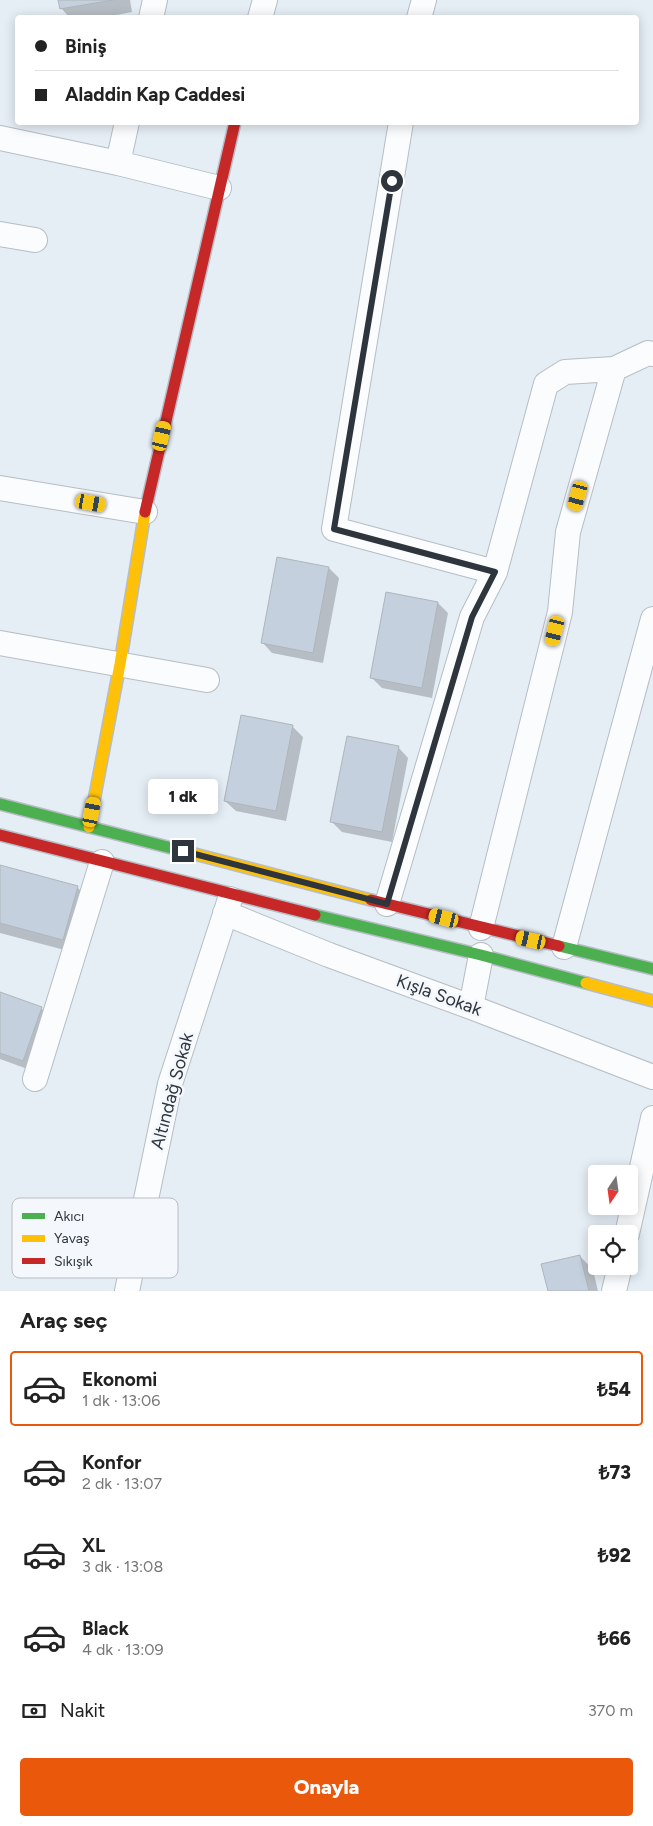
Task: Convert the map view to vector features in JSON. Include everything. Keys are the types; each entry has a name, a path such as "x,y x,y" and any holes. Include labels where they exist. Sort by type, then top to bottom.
{"street":[{"path":"152,15 155,0"},
{"path":"261,15 265,0"},
{"path":"420,15 424,0"},
{"path":"118,164 126,125"},
{"path":"89,827 120,664 145,512 234,125"},
{"path":"401,125 334,529 495,572"},
{"path":"0,138 219,188"},
{"path":"0,234 35,240"},
{"path":"387,904 472,617 495,572 546,384 565,372 614,369 648,352 653,354"},
{"path":"481,928 560,612 568,532 614,369"},
{"path":"0,488 145,512"},
{"path":"564,948 653,619"},
{"path":"0,643 207,680"},
{"path":"0,804 481,928 653,969"},
{"path":"0,835 102,862 229,904 480,955 653,1001"},
{"path":"35,1079 102,862"},
{"name":"Kışla Sokak","path":"229,904 329,955 653,1077"},
{"name":"Altındağ Sokak","path":"146,1198 170,1084 229,904"},
{"path":"471,1007 480,955"},
{"path":"629,1225 653,1118"},
{"path":"614,1291 618,1275"},
{"name":"Altındağ Sokak","path":"127,1291 130,1278"}],"building":[{"path":"58,0 113,0 60,9"},
{"path":"277,557 329,567 313,653 261,643"},
{"path":"386,592 438,602 422,688 370,678"},
{"path":"241,715 293,725 276,811 224,801"},
{"path":"347,736 399,746 382,832 330,822"},
{"path":"0,865 78,886 63,940 0,923"},
{"path":"0,992 42,1007 23,1061 0,1053"},
{"path":"580,1255 589,1291 548,1291 541,1264"}],"traffic: fast":[{"path":"0,804 183,851"},
{"path":"315,915 481,955 586,983"},
{"path":"559,946 653,969"}],"traffic: slow":[{"path":"89,827 120,664 145,512"},
{"path":"183,851 371,900"},
{"path":"586,983 653,1001"}],"traffic: jam":[{"path":"145,512 234,125"},
{"path":"0,835 315,915"},
{"path":"371,900 559,946"}],"route":[{"path":"183,851 387,904 472,617 495,572 334,529 392,181"}]}
